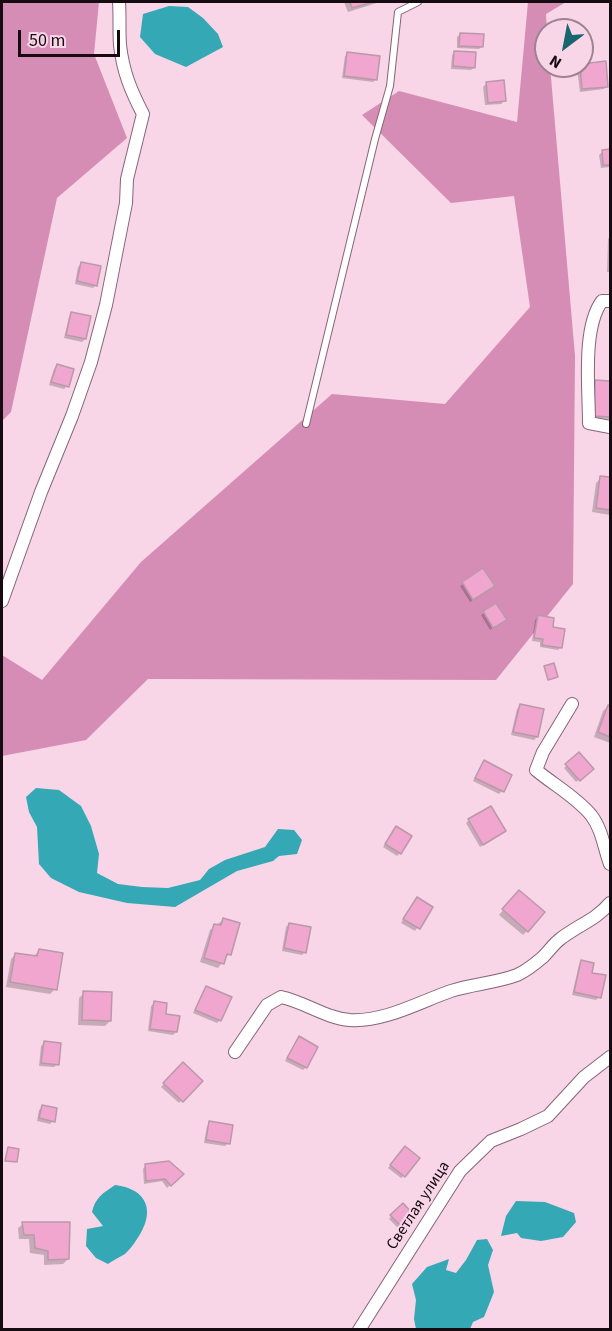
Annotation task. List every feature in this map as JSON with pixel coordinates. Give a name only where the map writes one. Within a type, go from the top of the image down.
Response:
[{"type":"street","points":[[2,600],[91,362],[106,305],[126,203],[127,179],[144,114],[130,90],[123,67],[119,2]]},
{"type":"street","points":[[610,301],[602,301],[595,310],[589,343],[589,423],[610,427]]},
{"type":"street","points":[[572,704],[543,752],[536,770],[570,795],[592,816],[600,832],[610,864]]},
{"type":"street","points":[[236,1052],[267,1005],[281,997],[297,1000],[336,1018],[372,1019],[452,991],[518,974],[542,958],[559,940],[604,911],[610,903]]},
{"type":"street","name":"Светлая улица","points":[[359,1329],[460,1171],[491,1141],[548,1116],[584,1077],[610,1057]]},
{"type":"lane","points":[[306,424],[390,86],[398,12],[418,2]]},
{"type":"shaded area","points":[[2,2],[99,2],[94,54],[127,138],[57,198],[11,412],[2,421]]},
{"type":"shaded area","points":[[528,2],[566,2],[546,14],[546,18],[534,18],[534,78],[551,78],[575,356],[573,584],[496,680],[148,679],[86,740],[2,756],[2,655],[42,680],[141,562],[332,394],[445,404],[530,307],[514,196],[451,203],[362,115],[399,91],[517,122]]},
{"type":"water","points":[[169,6],[188,7],[203,18],[218,34],[223,47],[186,67],[155,54],[140,37],[143,14]]},
{"type":"water","points":[[36,788],[59,790],[81,806],[91,826],[99,854],[97,873],[118,884],[168,888],[200,880],[209,869],[225,860],[265,847],[278,829],[294,830],[302,840],[297,854],[279,856],[273,861],[237,871],[175,907],[127,903],[79,892],[51,878],[39,864],[37,827],[29,812],[26,797]]},
{"type":"water","points":[[115,1185],[135,1191],[146,1203],[147,1211],[143,1229],[134,1243],[125,1254],[108,1264],[96,1258],[86,1246],[87,1229],[103,1226],[92,1212],[93,1207],[100,1196]]},
{"type":"water","points":[[516,1201],[545,1202],[574,1213],[576,1222],[563,1237],[541,1241],[521,1238],[517,1233],[501,1236],[506,1216]]},
{"type":"water","points":[[487,1239],[493,1250],[488,1265],[494,1292],[484,1317],[473,1322],[470,1329],[416,1329],[414,1319],[416,1300],[412,1284],[427,1267],[449,1259],[446,1270],[456,1273],[477,1240]]},
{"type":"building","points":[[350,2],[373,2],[352,8]]},
{"type":"building","points":[[460,33],[484,34],[483,47],[459,46]]},
{"type":"building","points":[[454,51],[476,52],[475,68],[453,66]]},
{"type":"building","points":[[347,52],[380,56],[377,80],[344,76]]},
{"type":"building","points":[[606,61],[608,87],[582,89],[581,78],[594,78],[594,62]]},
{"type":"building","points":[[504,80],[506,101],[488,103],[486,82]]},
{"type":"building","points":[[610,149],[610,165],[603,165],[602,150]]},
{"type":"building","points":[[81,262],[101,266],[97,286],[77,281]]},
{"type":"building","points":[[71,312],[91,316],[86,339],[66,335]]},
{"type":"building","points":[[57,364],[74,369],[69,387],[51,382]]},
{"type":"building","points":[[595,380],[610,381],[610,417],[594,416]]},
{"type":"building","points":[[600,476],[610,477],[610,510],[596,508]]},
{"type":"building","points":[[483,568],[495,586],[473,600],[462,582]]},
{"type":"building","points":[[496,603],[507,620],[493,628],[483,611]]},
{"type":"building","points":[[538,615],[554,618],[553,627],[565,629],[562,648],[542,645],[543,639],[534,638]]},
{"type":"building","points":[[554,663],[558,677],[548,680],[544,666]]},
{"type":"building","points":[[520,704],[544,709],[538,737],[513,732]]},
{"type":"building","points":[[608,705],[610,706],[610,737],[598,732]]},
{"type":"building","points":[[579,752],[594,769],[580,781],[565,764]]},
{"type":"building","points":[[484,760],[512,775],[504,792],[475,778]]},
{"type":"building","points":[[491,806],[506,831],[483,845],[468,819]]},
{"type":"building","points":[[396,826],[412,836],[401,854],[385,844]]},
{"type":"building","points":[[519,890],[545,912],[528,932],[502,909]]},
{"type":"building","points":[[417,897],[433,907],[420,929],[403,919]]},
{"type":"building","points":[[223,918],[240,923],[231,955],[227,954],[224,964],[204,958],[214,924],[221,925]]},
{"type":"building","points":[[289,923],[311,927],[306,953],[284,948]]},
{"type":"building","points":[[39,949],[63,953],[57,990],[10,982],[15,953],[37,956]]},
{"type":"building","points":[[581,960],[594,963],[592,973],[606,975],[601,998],[574,992]]},
{"type":"building","points":[[206,986],[232,997],[221,1021],[195,1010]]},
{"type":"building","points":[[83,991],[112,992],[111,1021],[82,1020]]},
{"type":"building","points":[[154,1001],[167,1003],[166,1014],[180,1016],[177,1032],[150,1029]]},
{"type":"building","points":[[299,1036],[318,1047],[307,1068],[287,1058]]},
{"type":"building","points":[[44,1041],[61,1043],[59,1065],[41,1063]]},
{"type":"building","points":[[183,1062],[203,1081],[183,1102],[163,1083]]},
{"type":"building","points":[[42,1105],[57,1108],[55,1122],[39,1118]]},
{"type":"building","points":[[209,1121],[233,1125],[230,1144],[206,1140]]},
{"type":"building","points":[[405,1146],[420,1158],[405,1177],[390,1165]]},
{"type":"building","points":[[8,1147],[19,1149],[17,1162],[5,1161]]},
{"type":"building","points":[[169,1161],[184,1174],[171,1186],[165,1179],[146,1181],[145,1164]]},
{"type":"building","points":[[403,1203],[414,1215],[402,1227],[390,1215]]},
{"type":"building","points":[[22,1222],[70,1222],[69,1259],[48,1260],[48,1251],[35,1248],[34,1235],[24,1235]]}]
